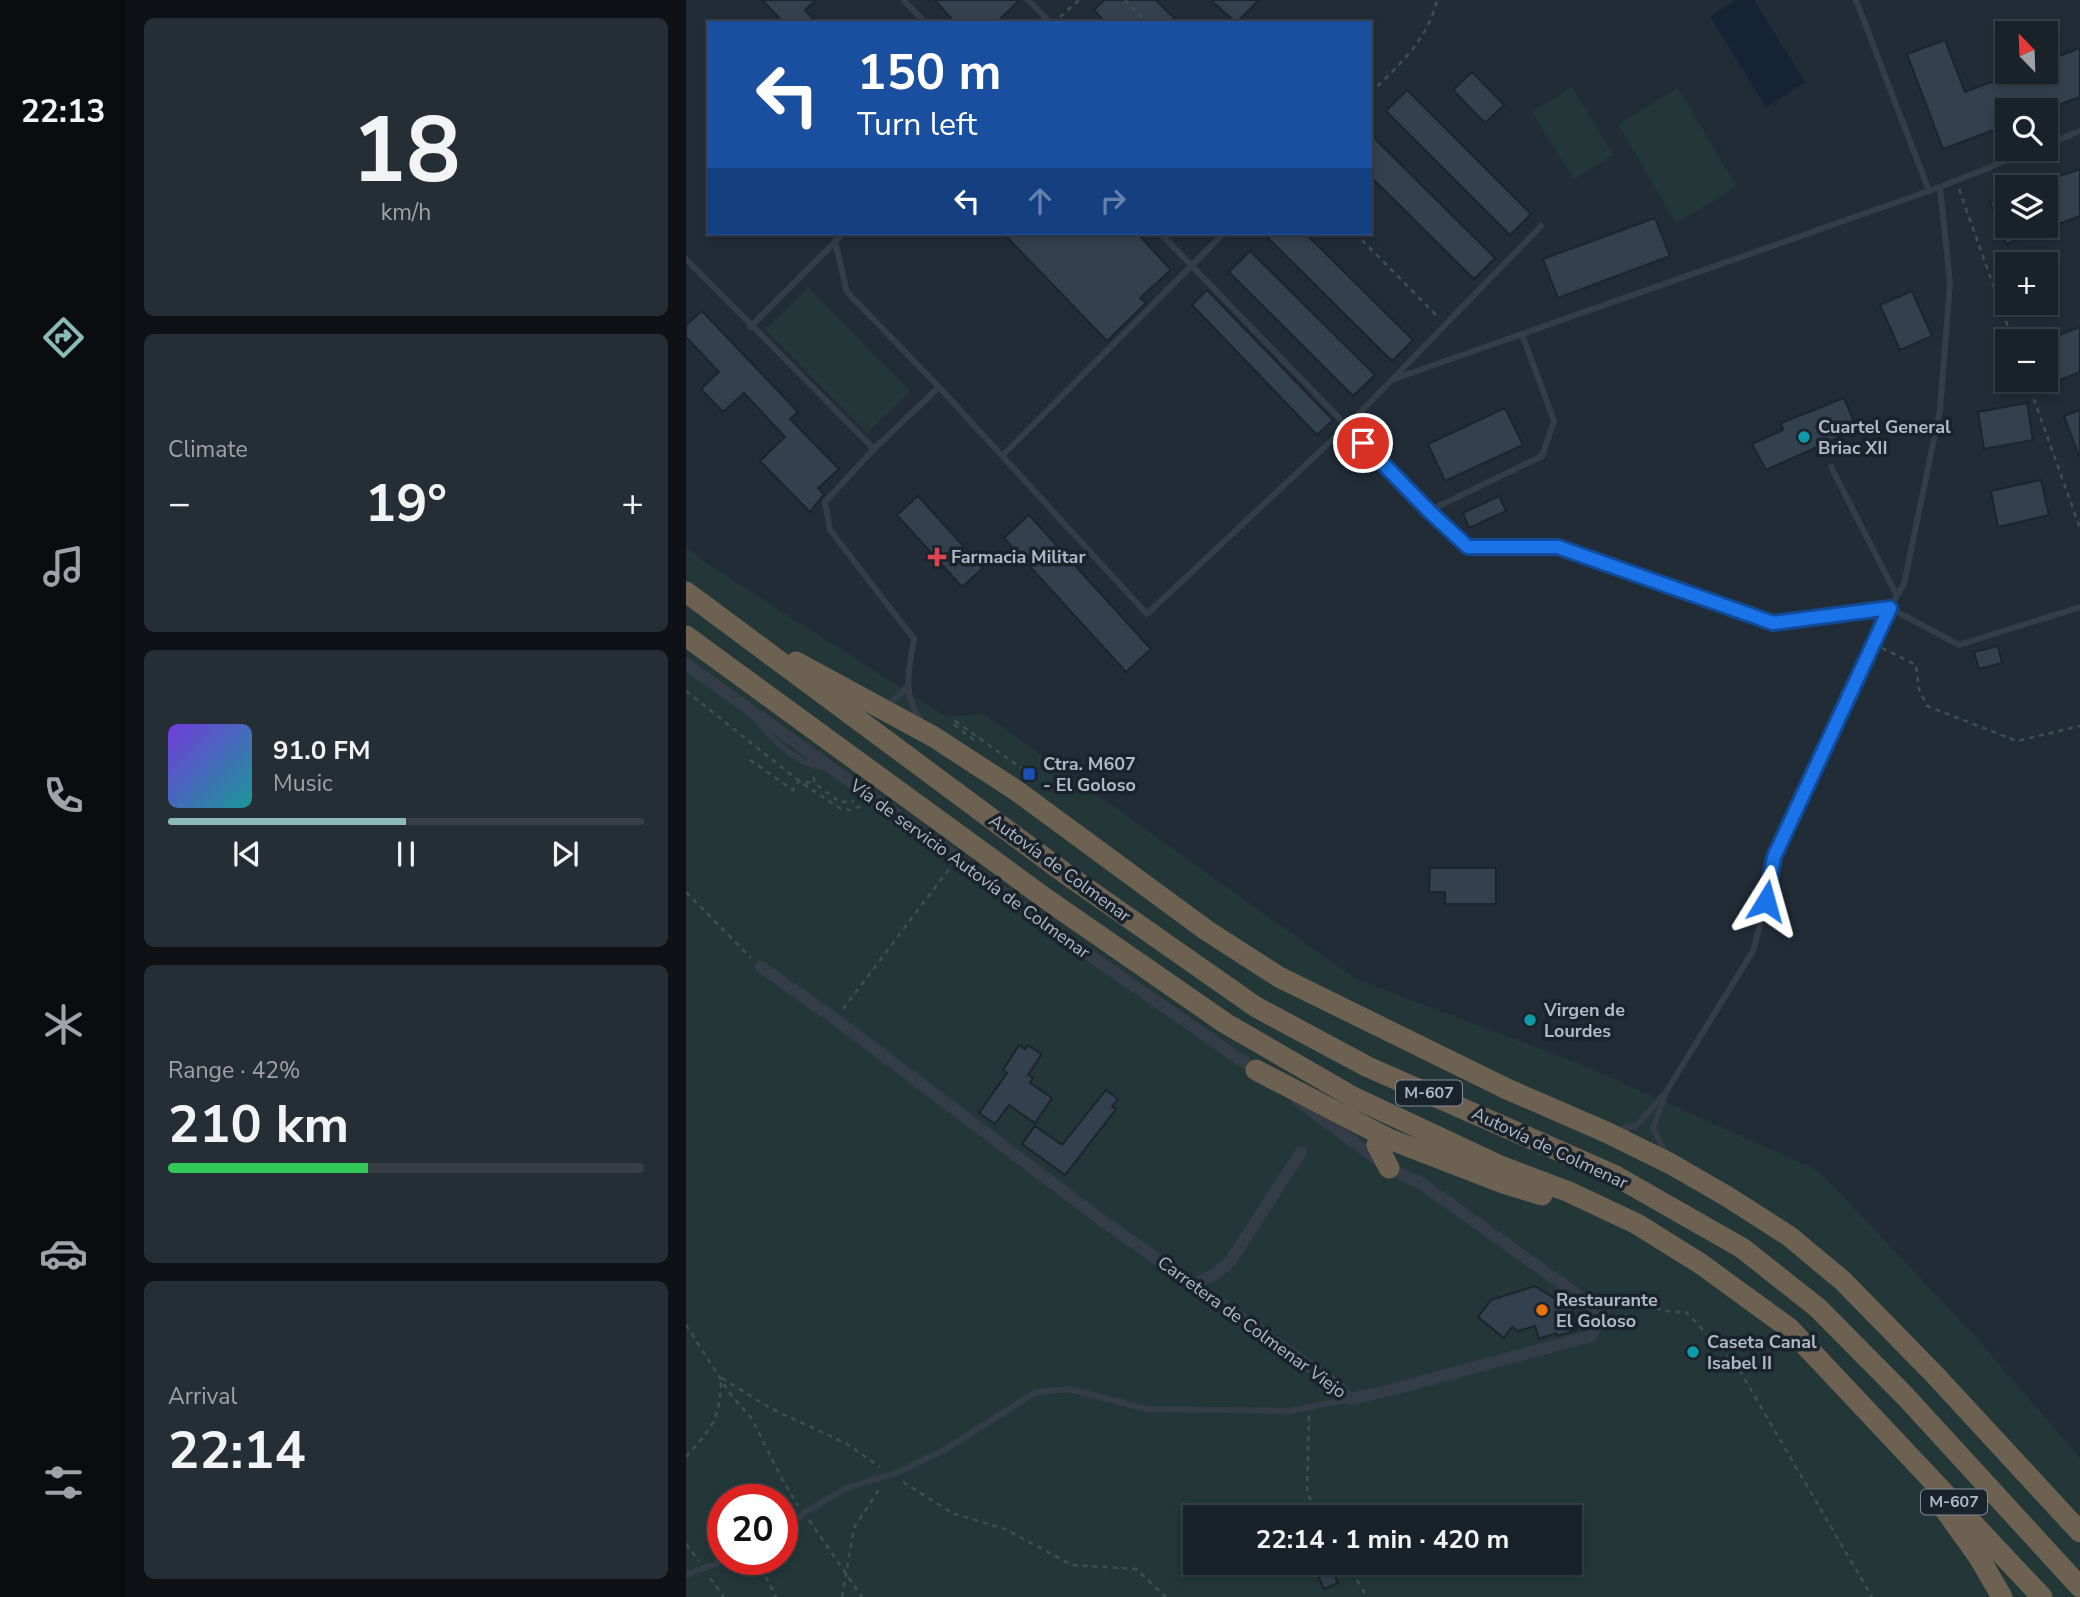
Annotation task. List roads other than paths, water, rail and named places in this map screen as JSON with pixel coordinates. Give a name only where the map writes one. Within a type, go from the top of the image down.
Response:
[{"type":"highway","name":"Autovía de Colmenar","points":[[686,592],[1066,874],[1256,1007],[1368,1066],[1614,1175],[1742,1248],[1818,1308],[1838,1328],[1906,1397],[2080,1587]]},
{"type":"highway","points":[[742,635],[934,737],[1017,791],[1206,930],[1279,977],[1507,1089],[1671,1164],[1789,1236],[1843,1281],[1935,1375],[2080,1532]]},
{"type":"highway","name":"Autovía de Colmenar","points":[[686,636],[1049,901],[1225,1023],[1353,1097],[1498,1165],[1569,1192],[1637,1224],[1701,1264],[1789,1328],[2042,1597]]},
{"type":"highway","points":[[1256,1070],[1389,1139],[1503,1183],[1637,1224]]},
{"type":"highway","points":[[1389,1139],[1377,1145],[1389,1168]]},
{"type":"highway","points":[[1865,1406],[1899,1460],[1948,1513],[2002,1597]]},
{"type":"street","name":"Vía de servicio Autovía de Colmenar","points":[[686,664],[1040,920],[1256,1070],[1389,1168]]},
{"type":"street","name":"Carretera de Colmenar Viejo","points":[[761,967],[835,1019],[1102,1221],[1339,1387],[1350,1399],[1591,1336],[1600,1319],[1593,1306],[1422,1184],[1389,1168]]},
{"type":"street","points":[[1194,1285],[1229,1263],[1301,1152]]},
{"type":"lane","points":[[903,0],[924,21]]},
{"type":"lane","points":[[1028,0],[1050,21]]},
{"type":"lane","points":[[1856,0],[1929,191]]},
{"type":"lane","points":[[2058,140],[2080,131]]},
{"type":"lane","points":[[1392,380],[1929,191],[2006,161]]},
{"type":"lane","points":[[1606,1132],[1636,1126],[1666,1091],[1753,951],[1766,901],[1771,867],[1903,584],[1940,410],[1950,283],[1940,187]]},
{"type":"lane","points":[[835,241],[847,292],[939,387],[1147,614],[1347,426],[1541,226]]},
{"type":"lane","points":[[750,327],[842,235]]},
{"type":"lane","points":[[1162,235],[1429,511],[1468,547],[1558,547],[1773,623],[1890,608],[1959,645],[2080,607]]},
{"type":"lane","points":[[1002,456],[1222,235]]},
{"type":"lane","points":[[686,259],[750,327],[874,449]]},
{"type":"lane","points":[[1429,511],[1542,456],[1554,421],[1522,334]]},
{"type":"lane","points":[[934,737],[915,712],[907,687],[914,639],[830,530],[825,502],[874,449],[939,387]]},
{"type":"lane","points":[[1831,467],[1897,596]]},
{"type":"lane","points":[[870,703],[891,702],[907,687]]},
{"type":"lane","points":[[751,712],[769,737],[814,766],[830,768]]},
{"type":"lane","points":[[1666,1091],[1653,1128],[1671,1164]]},
{"type":"lane","points":[[798,1518],[844,1489],[890,1475],[946,1449],[1036,1392],[1070,1389],[1146,1409],[1289,1411],[1350,1399]]},
{"type":"lane","points":[[686,1575],[707,1567]]},
{"type":"water","points":[[1736,0],[1754,0],[1805,82],[1766,107],[1710,16]]},
{"type":"place","name":"Cuartel General Briac XII","points":[[1804,437]]},
{"type":"place","name":"Farmacia Militar","points":[[937,557]]},
{"type":"place","name":"Ctra. M607 - El Goloso","points":[[1029,774]]},
{"type":"place","name":"Virgen de Lourdes","points":[[1530,1020]]},
{"type":"place","name":"Restaurante El Goloso","points":[[1542,1310]]},
{"type":"place","name":"Caseta Canal Isabel II","points":[[1693,1352]]}]
